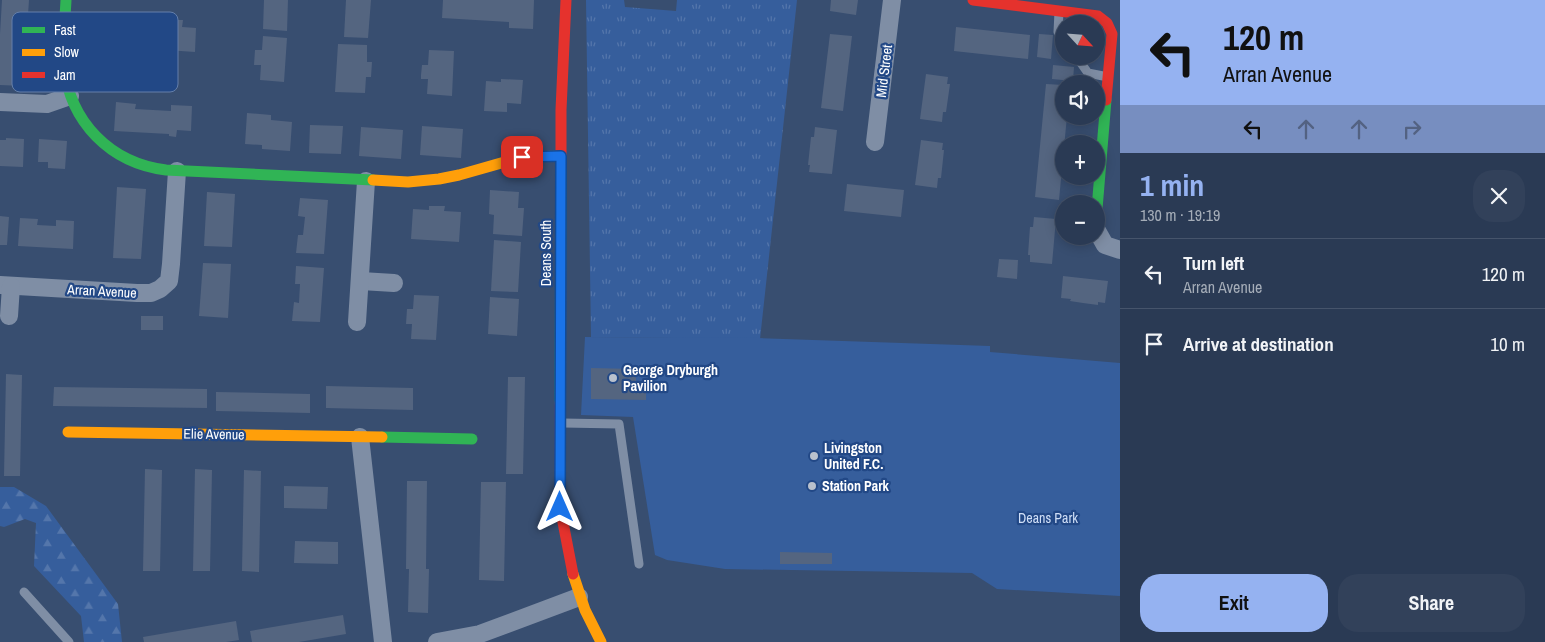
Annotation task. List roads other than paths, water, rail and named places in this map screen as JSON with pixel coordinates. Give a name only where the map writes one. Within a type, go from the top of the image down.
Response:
[{"type":"street","name":"Deans South","points":[[566,0],[561,110],[560,507],[579,598],[601,642]]},
{"type":"street","name":"Mid Street","points":[[875,142],[892,0]]},
{"type":"street","points":[[973,0],[1098,16],[1107,23],[1112,34],[1110,81],[1099,195]]},
{"type":"street","points":[[69,92],[87,126],[97,138],[115,153],[147,167],[177,171],[408,182],[459,175],[522,157],[561,156]]},
{"type":"street","points":[[0,102],[47,104],[70,96]]},
{"type":"street","name":"Arran Avenue","points":[[9,316],[5,286],[137,293],[152,293],[160,289],[169,281],[172,264],[177,171]]},
{"type":"street","points":[[357,322],[366,181]]},
{"type":"street","points":[[1105,245],[1120,250]]},
{"type":"street","points":[[361,282],[394,283]]},
{"type":"street","name":"Elie Avenue","points":[[68,432],[472,439]]},
{"type":"street","points":[[360,437],[383,642]]},
{"type":"street","points":[[437,642],[480,634],[579,598]]},
{"type":"lane","points":[[1082,65],[1088,73],[1110,81]]},
{"type":"lane","points":[[559,423],[619,424],[639,564]]},
{"type":"lane","points":[[24,592],[69,642]]},
{"type":"place","name":"George Dryburgh Pavilion","points":[[613,378]]},
{"type":"place","name":"Livingston United F.C.","points":[[814,456]]},
{"type":"place","name":"Station Park","points":[[812,486]]},
{"type":"park label","name":"Deans Park","points":[[1048,518]]}]
